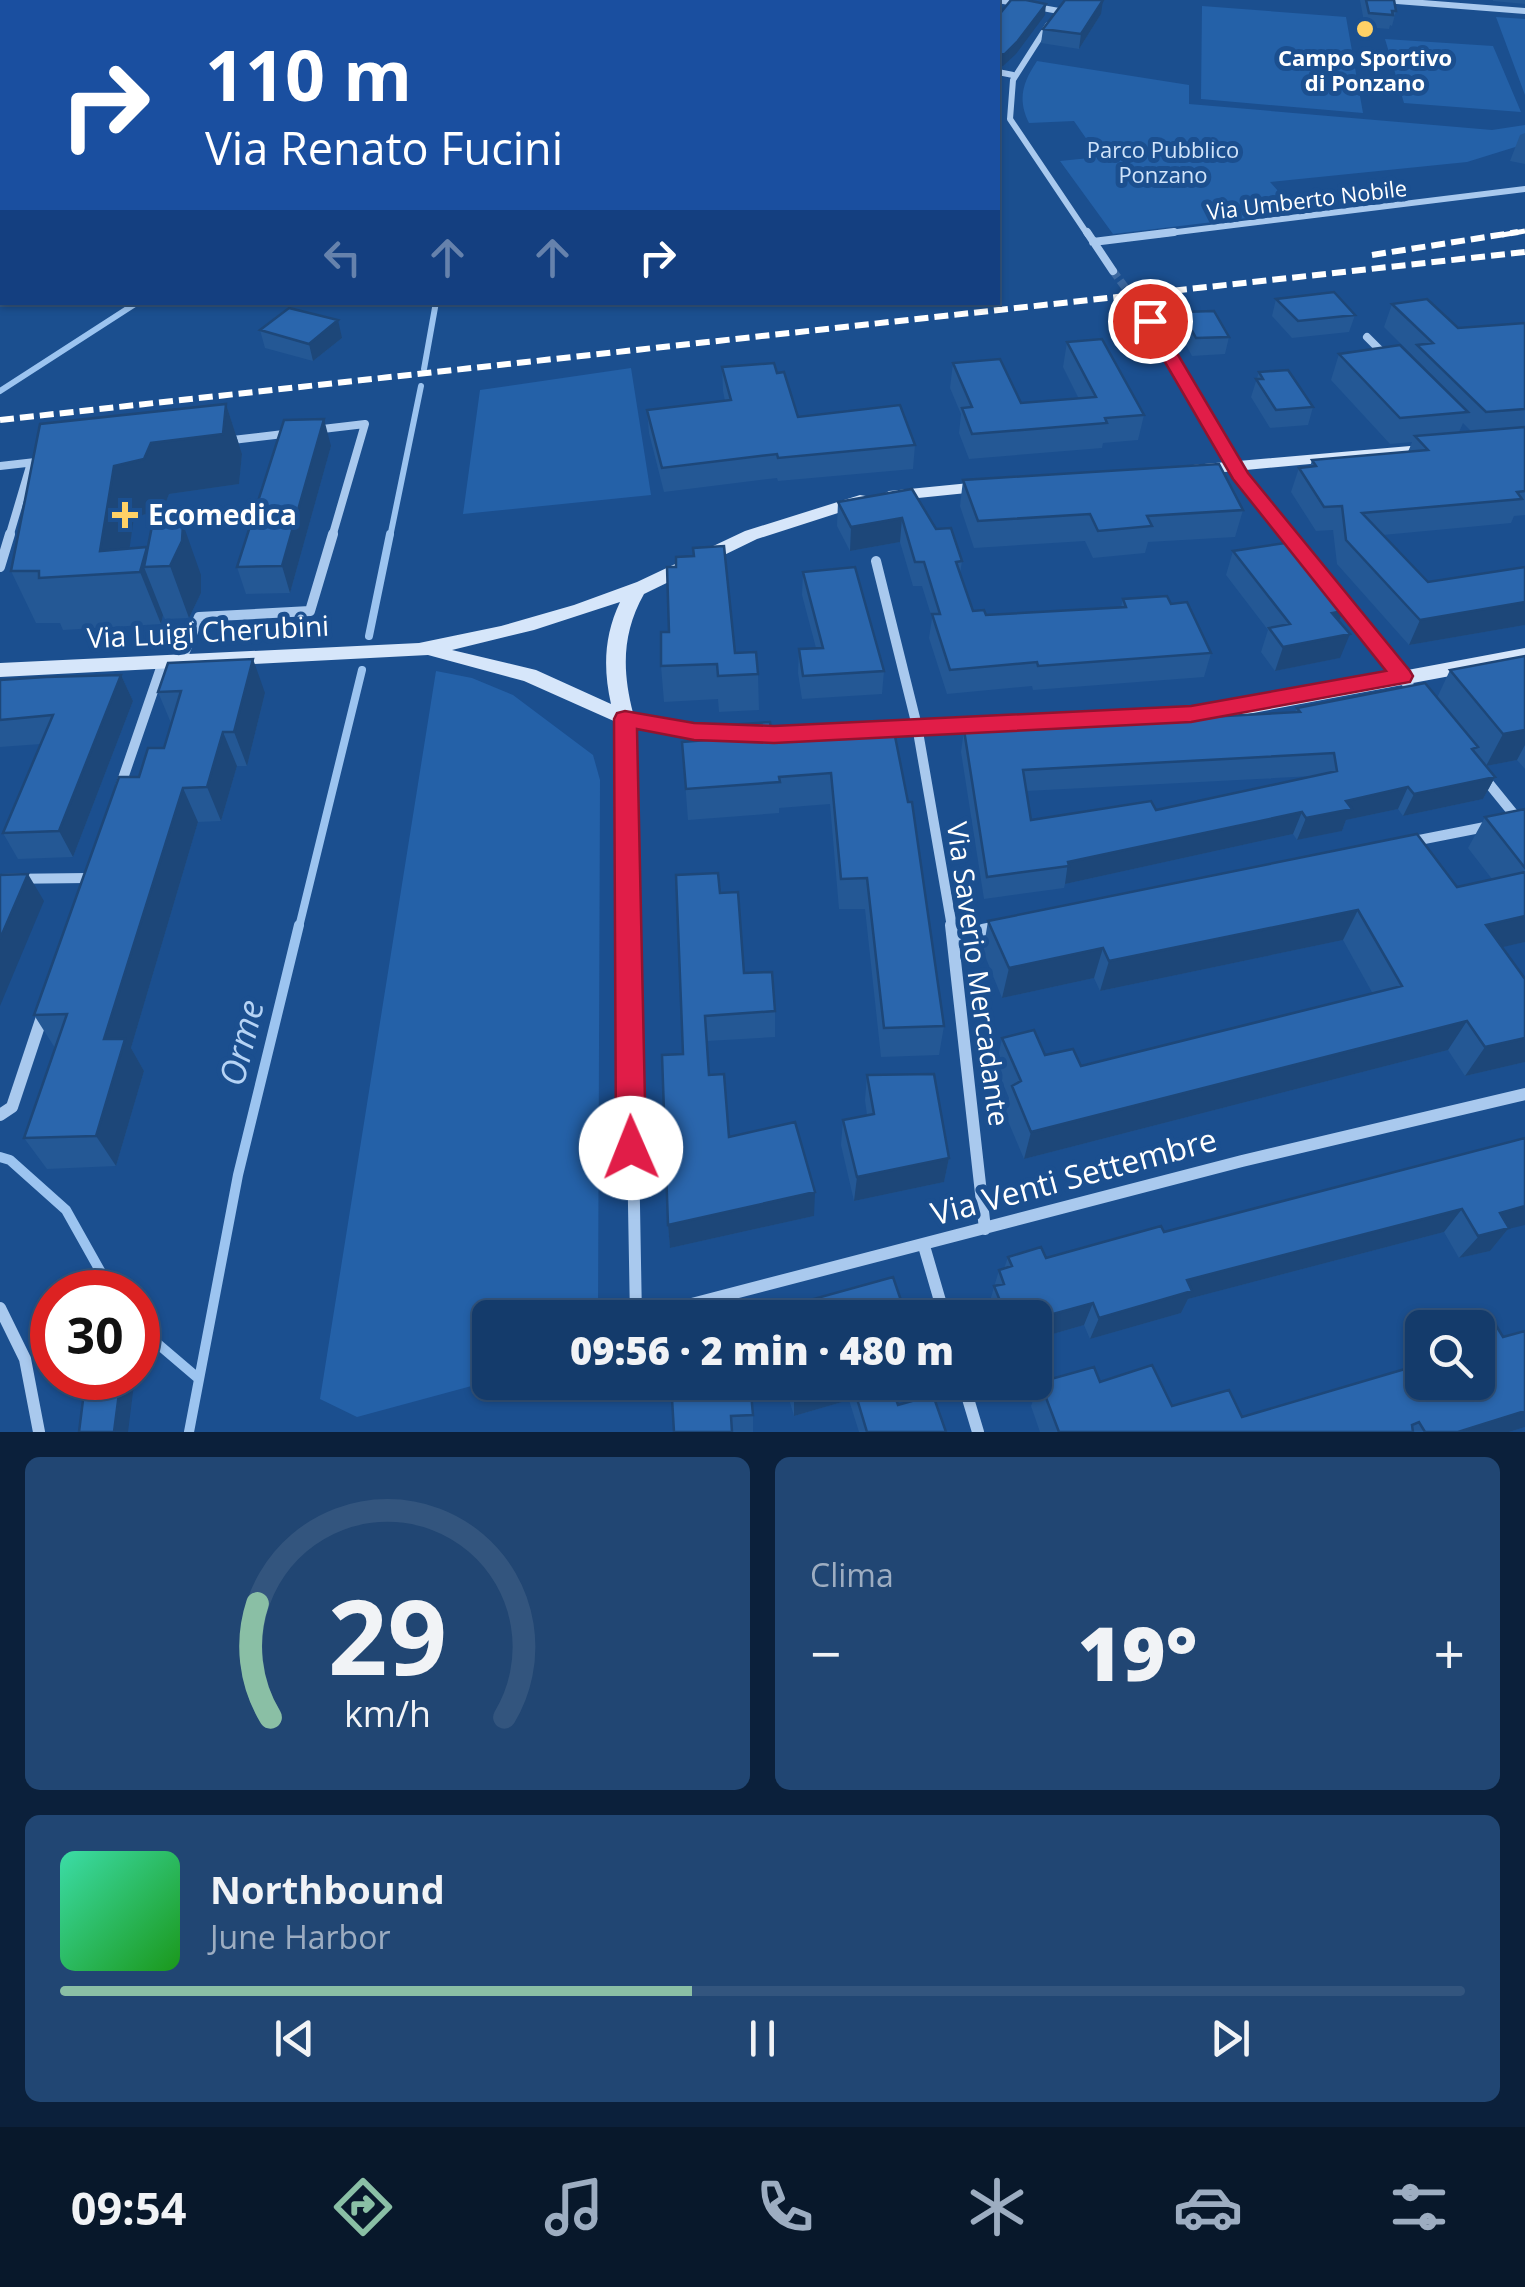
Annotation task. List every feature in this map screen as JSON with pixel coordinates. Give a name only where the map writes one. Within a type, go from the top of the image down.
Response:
[{"type":"main road","points":[[1166,472],[1455,447]]},
{"type":"main road","points":[[419,650],[542,623],[637,589],[716,550],[806,515],[864,499],[1005,485]]},
{"type":"main road","points":[[625,719],[616,681],[616,644],[621,616],[637,589]]},
{"type":"main road","points":[[419,650],[482,661],[529,675],[625,719],[694,732],[774,735]]},
{"type":"main road","name":"Via Luigi Cherubini","points":[[0,670],[172,663],[287,653],[419,650]]},
{"type":"main road","points":[[844,731],[1220,712],[1525,654]]},
{"type":"street","points":[[1000,0],[1059,10]]},
{"type":"street","points":[[1066,0],[1013,74],[1006,97],[1010,118],[1113,270]]},
{"type":"street","points":[[1384,0],[1525,11]]},
{"type":"street","points":[[1000,72],[1013,74]]},
{"type":"street","name":"Via Umberto Nobile","points":[[1093,242],[1525,189]]},
{"type":"street","points":[[1150,321],[1234,466],[1428,708]]},
{"type":"street","points":[[1367,337],[1394,364]]},
{"type":"street","points":[[113,807],[172,663],[199,617],[310,611],[365,424],[204,443]]},
{"type":"street","points":[[0,466],[50,460]]},
{"type":"street","points":[[0,567],[31,462]]},
{"type":"street","name":"Via Saverio Mercadante","points":[[876,562],[917,726],[952,936],[985,1229]]},
{"type":"street","points":[[625,719],[637,1300]]},
{"type":"street","points":[[1402,844],[1522,824],[1473,764]]},
{"type":"street","points":[[82,896],[94,860]]},
{"type":"street","points":[[0,879],[88,878]]},
{"type":"street","points":[[952,936],[1011,924]]},
{"type":"street","points":[[0,1114],[12,1107],[47,1001]]},
{"type":"street","name":"Via Venti Settembre","points":[[709,1300],[1242,1161],[1525,1094]]},
{"type":"street","points":[[924,1246],[939,1300]]},
{"type":"street","points":[[0,1308],[25,1360],[39,1432]]},
{"type":"street","points":[[968,1400],[978,1432]]},
{"type":"green space","points":[[1202,6],[1346,17],[1363,113],[1201,99]]},
{"type":"green space","points":[[1496,17],[1525,19],[1525,95]]},
{"type":"green space","points":[[1385,39],[1493,46],[1521,112],[1404,103]]},
{"type":"green space","name":"Parco Pubblico Ponzano","points":[[1037,61],[1189,85],[1189,104],[1492,130],[1525,125],[1525,144],[1467,162],[1270,182],[1297,212],[1113,234],[1060,161],[1099,157],[1074,121],[1029,123],[1023,91]]},
{"type":"green space","points":[[631,368],[651,495],[463,514],[480,390]]},
{"type":"green space","points":[[436,671],[472,678],[513,695],[593,755],[600,780],[598,1300],[472,1300],[472,1386],[357,1417],[320,1399]]},
{"type":"building","points":[[1011,0],[1046,4],[1017,42],[1000,55],[1000,14]]},
{"type":"building","points":[[1065,0],[1103,0],[1081,34],[1043,29]]},
{"type":"building","points":[[1366,0],[1394,0],[1396,11],[1392,11],[1393,15],[1369,13]]},
{"type":"building","points":[[1334,292],[1355,315],[1298,321],[1276,299]]},
{"type":"building","points":[[1427,299],[1458,328],[1525,323],[1525,409],[1486,412],[1417,345],[1433,343],[1392,304]]},
{"type":"building","points":[[289,308],[338,320],[309,344],[260,330]]},
{"type":"building","points":[[1214,311],[1229,337],[1196,338],[1182,312]]},
{"type":"building","points":[[1102,339],[1144,415],[1105,418],[1107,423],[972,434],[962,408],[972,407],[953,363],[1000,359],[1021,403],[1096,397],[1067,342]]},
{"type":"building","points":[[1400,345],[1468,412],[1400,418],[1339,354]]},
{"type":"building","points":[[774,363],[777,373],[784,372],[798,417],[900,405],[915,445],[778,458],[777,454],[662,468],[647,410],[731,400],[722,367]]},
{"type":"building","points":[[1288,370],[1313,407],[1276,410],[1256,379],[1263,379],[1259,372]]},
{"type":"building","points":[[226,404],[223,434],[151,443],[144,459],[114,466],[100,551],[147,547],[140,572],[39,578],[39,571],[11,571],[40,424]]},
{"type":"building","points":[[324,419],[282,566],[237,567],[284,420]]},
{"type":"building","points":[[1525,427],[1525,491],[1517,492],[1522,499],[1362,513],[1428,582],[1525,567],[1525,602],[1420,620],[1346,540],[1342,506],[1324,507],[1299,468],[1316,466],[1312,460],[1428,450],[1415,436]]},
{"type":"building","points":[[1219,464],[1243,510],[1147,516],[1152,526],[1098,531],[1090,514],[978,521],[963,480]]},
{"type":"building","points":[[912,489],[936,529],[951,528],[962,561],[956,562],[973,611],[984,610],[986,615],[1126,607],[1123,599],[1167,596],[1171,604],[1187,602],[1211,653],[950,670],[932,614],[940,614],[924,562],[915,562],[902,518],[851,527],[838,502]]},
{"type":"building","points":[[183,524],[182,541],[170,566],[144,567],[152,526]]},
{"type":"building","points":[[1285,543],[1343,611],[1332,613],[1350,634],[1283,647],[1269,628],[1290,624],[1233,551]]},
{"type":"building","points":[[724,546],[735,653],[756,652],[758,674],[718,676],[717,664],[661,666],[661,632],[669,632],[667,567],[676,567],[676,557],[694,556],[693,548]]},
{"type":"building","points":[[855,567],[884,671],[803,676],[799,649],[823,648],[803,572]]},
{"type":"building","points":[[1525,656],[1525,730],[1503,734],[1450,670]]},
{"type":"building","points":[[253,659],[234,732],[223,732],[207,787],[183,788],[104,1039],[125,1039],[96,1136],[24,1138],[67,1014],[34,1015],[119,777],[139,777],[148,748],[164,748],[181,691],[158,692],[168,663]]},
{"type":"building","points":[[121,675],[59,831],[3,833],[53,715],[0,720],[0,680]]},
{"type":"building","points":[[1425,683],[1478,747],[1472,749],[1495,777],[1414,794],[1408,787],[1346,801],[1352,809],[1306,818],[1302,812],[1068,862],[1069,866],[987,877],[964,730],[1300,712],[1297,708]],"holes":[[[1334,753],[1337,771],[1156,810],[1151,801],[1031,820],[1023,770]]]},
{"type":"building","points":[[770,722],[772,735],[893,726],[908,802],[912,802],[944,1026],[884,1028],[867,878],[841,879],[831,773],[779,777],[780,782],[686,789],[682,742],[731,738],[730,725]]},
{"type":"building","points":[[1525,809],[1525,868],[1485,817]]},
{"type":"building","points":[[1417,834],[1457,887],[1525,872],[1525,916],[1486,925],[1525,979],[1525,1038],[1485,1047],[1467,1021],[1031,1132],[1012,1086],[1021,1081],[1002,1038],[1034,1030],[1045,1055],[1073,1049],[1081,1066],[1402,986],[1358,910],[1109,961],[1103,948],[1009,968],[988,921]]},
{"type":"building","points":[[718,873],[720,893],[738,892],[744,973],[772,972],[775,1011],[705,1016],[709,1075],[724,1074],[729,1137],[795,1122],[815,1192],[668,1225],[662,1055],[683,1054],[676,875]]},
{"type":"building","points":[[28,874],[0,939],[0,875]]},
{"type":"building","points":[[934,1074],[949,1158],[857,1177],[843,1120],[874,1114],[867,1075]]},
{"type":"building","points":[[1525,1138],[1525,1206],[1500,1213],[1509,1228],[1478,1236],[1462,1209],[1187,1280],[1192,1291],[1099,1318],[1093,1303],[1052,1314],[1052,1300],[1000,1300],[994,1286],[1004,1284],[999,1270],[1012,1266],[1008,1257],[1041,1247],[1046,1258],[1161,1226],[1164,1232]]},
{"type":"building","points":[[893,1277],[901,1300],[810,1300]]},
{"type":"building","points":[[1495,1324],[1503,1337],[1525,1331],[1525,1411],[1458,1432],[1425,1432],[1419,1422],[1412,1425],[1413,1432],[1059,1432],[1047,1400],[1052,1400],[1052,1379],[1094,1367],[1100,1382],[1152,1365],[1172,1406],[1229,1390],[1242,1417],[1405,1369],[1405,1400],[1495,1400]]},
{"type":"building","points":[[83,1400],[118,1400],[114,1432],[79,1432]]},
{"type":"building","points":[[672,1400],[752,1400],[753,1415],[731,1416],[732,1432],[674,1432]]},
{"type":"building","points":[[857,1400],[896,1400],[898,1405],[935,1400],[946,1432],[867,1432]]},
{"type":"waterway","points":[[0,391],[133,305]]},
{"type":"waterway","name":"Orme","points":[[424,369],[435,305]]},
{"type":"waterway","name":"Orme","points":[[390,537],[421,386]]},
{"type":"waterway","name":"Orme","points":[[369,636],[390,534]]},
{"type":"waterway","name":"Orme","points":[[299,927],[362,670]]},
{"type":"waterway","name":"Orme","points":[[189,1432],[238,1175],[299,925]]},
{"type":"waterway","points":[[0,1157],[10,1160],[66,1210],[100,1270]]},
{"type":"waterway","points":[[160,1346],[199,1379]]},
{"type":"tunnel","points":[[1113,271],[1150,321]]},
{"type":"railway","points":[[1502,235],[1525,231]]},
{"type":"railway","points":[[1372,255],[1518,232]]},
{"type":"railway","points":[[0,420],[1525,252]]},
{"type":"place","name":"Campo Sportivo di Ponzano","points":[[1365,29]]},
{"type":"place","name":"Ecomedica","points":[[125,515]]},
{"type":"route","points":[[631,1148],[625,719],[694,732],[774,735],[1191,714],[1243,708],[1402,676],[1240,475],[1150,321]]}]
